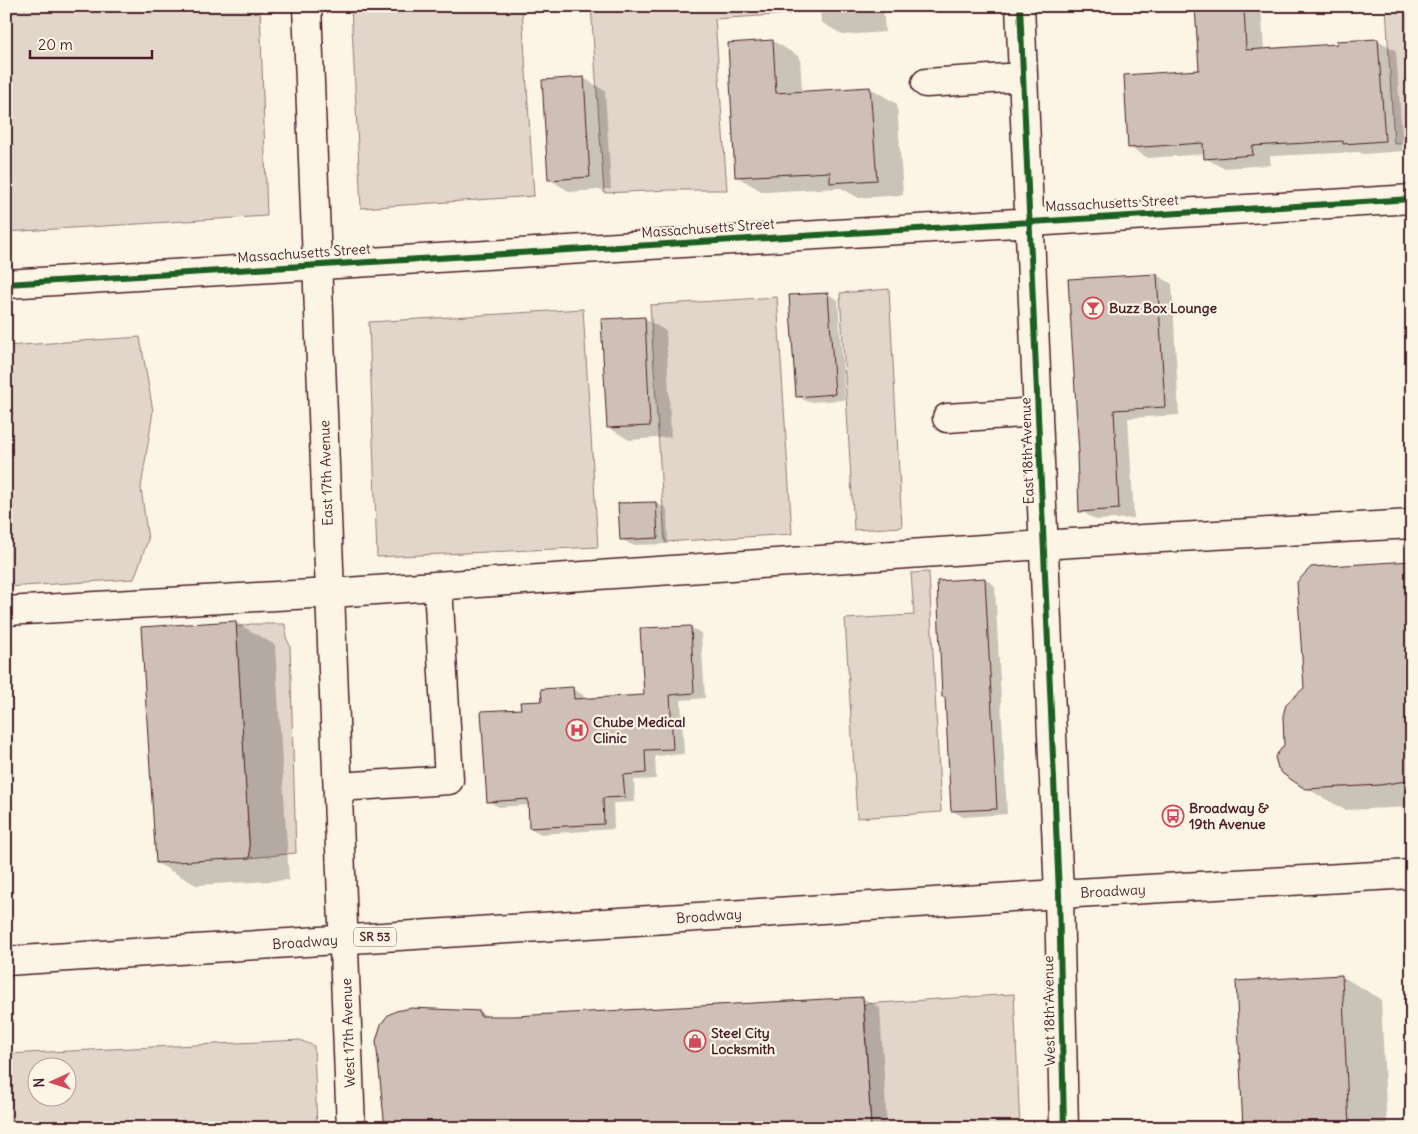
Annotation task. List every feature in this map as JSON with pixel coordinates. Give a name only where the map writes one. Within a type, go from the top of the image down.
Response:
[{"type":"street","name":"East 17th Avenue","points":[[307,6],[345,939]]},
{"type":"street","name":"East 18th Avenue","points":[[1020,6],[1059,894]]},
{"type":"street","points":[[926,83],[1023,77]]},
{"type":"street","name":"Massachusetts Street","points":[[6,284],[1029,220],[1412,199]]},
{"type":"street","points":[[947,418],[1038,412]]},
{"type":"street","points":[[6,611],[331,593],[1044,545],[1412,524]]},
{"type":"street","points":[[338,786],[449,780],[438,586]]},
{"type":"street","name":"Broadway","points":[[6,961],[1059,894],[1412,874]]},
{"type":"street","name":"West 18th Avenue","points":[[1059,894],[1064,1128]]},
{"type":"street","name":"West 17th Avenue","points":[[345,939],[351,1128]]},
{"type":"shaded area","points":[[6,6],[260,6],[267,216],[6,232]]},
{"type":"shaded area","points":[[351,6],[584,6],[522,10],[534,196],[361,208]]},
{"type":"shaded area","points":[[591,6],[790,6],[790,14],[715,19],[727,190],[604,193]]},
{"type":"shaded area","points":[[1386,6],[1412,6],[1412,143],[1394,144]]},
{"type":"shaded area","points":[[889,289],[902,527],[854,530],[840,293]]},
{"type":"shaded area","points":[[777,297],[792,534],[665,542],[650,305]]},
{"type":"shaded area","points":[[583,309],[598,547],[377,557],[369,322]]},
{"type":"shaded area","points":[[140,337],[153,411],[141,488],[148,540],[134,579],[6,587],[6,346]]},
{"type":"shaded area","points":[[929,572],[941,812],[857,818],[845,619],[914,615],[911,573]]},
{"type":"shaded area","points":[[251,624],[285,624],[286,637],[290,646],[296,853],[250,858],[236,627]]},
{"type":"shaded area","points":[[1014,994],[1020,1128],[871,1128],[864,1004]]},
{"type":"shaded area","points":[[300,1040],[314,1046],[317,1128],[6,1128],[6,1054]]},
{"type":"building","points":[[1195,6],[1244,6],[1246,50],[1337,44],[1336,41],[1378,39],[1385,141],[1343,144],[1343,141],[1252,146],[1253,155],[1204,159],[1203,143],[1128,148],[1124,75],[1199,70]]},
{"type":"building","points":[[773,40],[776,93],[870,87],[877,180],[830,183],[830,172],[735,177],[728,43]]},
{"type":"building","points":[[584,77],[590,177],[548,180],[542,80]]},
{"type":"building","points":[[1157,274],[1165,407],[1114,410],[1119,509],[1079,512],[1077,453],[1079,453],[1068,279]]},
{"type":"building","points":[[828,293],[835,394],[796,397],[789,295]]},
{"type":"building","points":[[645,317],[650,426],[607,428],[601,319]]},
{"type":"building","points":[[656,502],[658,538],[620,540],[618,503]]},
{"type":"building","points":[[1412,561],[1412,780],[1380,785],[1305,789],[1283,774],[1278,768],[1275,757],[1284,745],[1283,716],[1286,704],[1304,688],[1297,582],[1311,567]]},
{"type":"building","points":[[985,578],[997,809],[951,811],[945,697],[942,697],[937,581]]},
{"type":"building","points":[[236,621],[250,858],[156,863],[141,627]]},
{"type":"building","name":"Chube Medical Clinic","points":[[691,626],[694,693],[670,695],[673,749],[645,750],[646,773],[623,775],[625,797],[603,798],[604,824],[529,828],[528,799],[487,802],[481,711],[521,709],[520,702],[542,701],[541,689],[573,687],[574,699],[644,695],[640,628]]},
{"type":"building","points":[[1342,975],[1349,1128],[1243,1128],[1236,981]]},
{"type":"building","points":[[863,997],[871,1128],[385,1128],[376,1041],[381,1024],[388,1015],[396,1011],[411,1008],[480,1011],[480,1016],[515,1016]]},
{"type":"cycle path","points":[[1020,6],[1059,894],[1064,1128]]},
{"type":"cycle path","points":[[6,284],[1412,199]]},
{"type":"place","name":"Buzz Box Lounge","points":[[1093,308]]},
{"type":"place","name":"Chube Medical Clinic","points":[[577,730]]},
{"type":"place","name":"Broadway & 19th Avenue","points":[[1173,816]]},
{"type":"place","name":"Steel City Locksmith","points":[[695,1041]]}]
